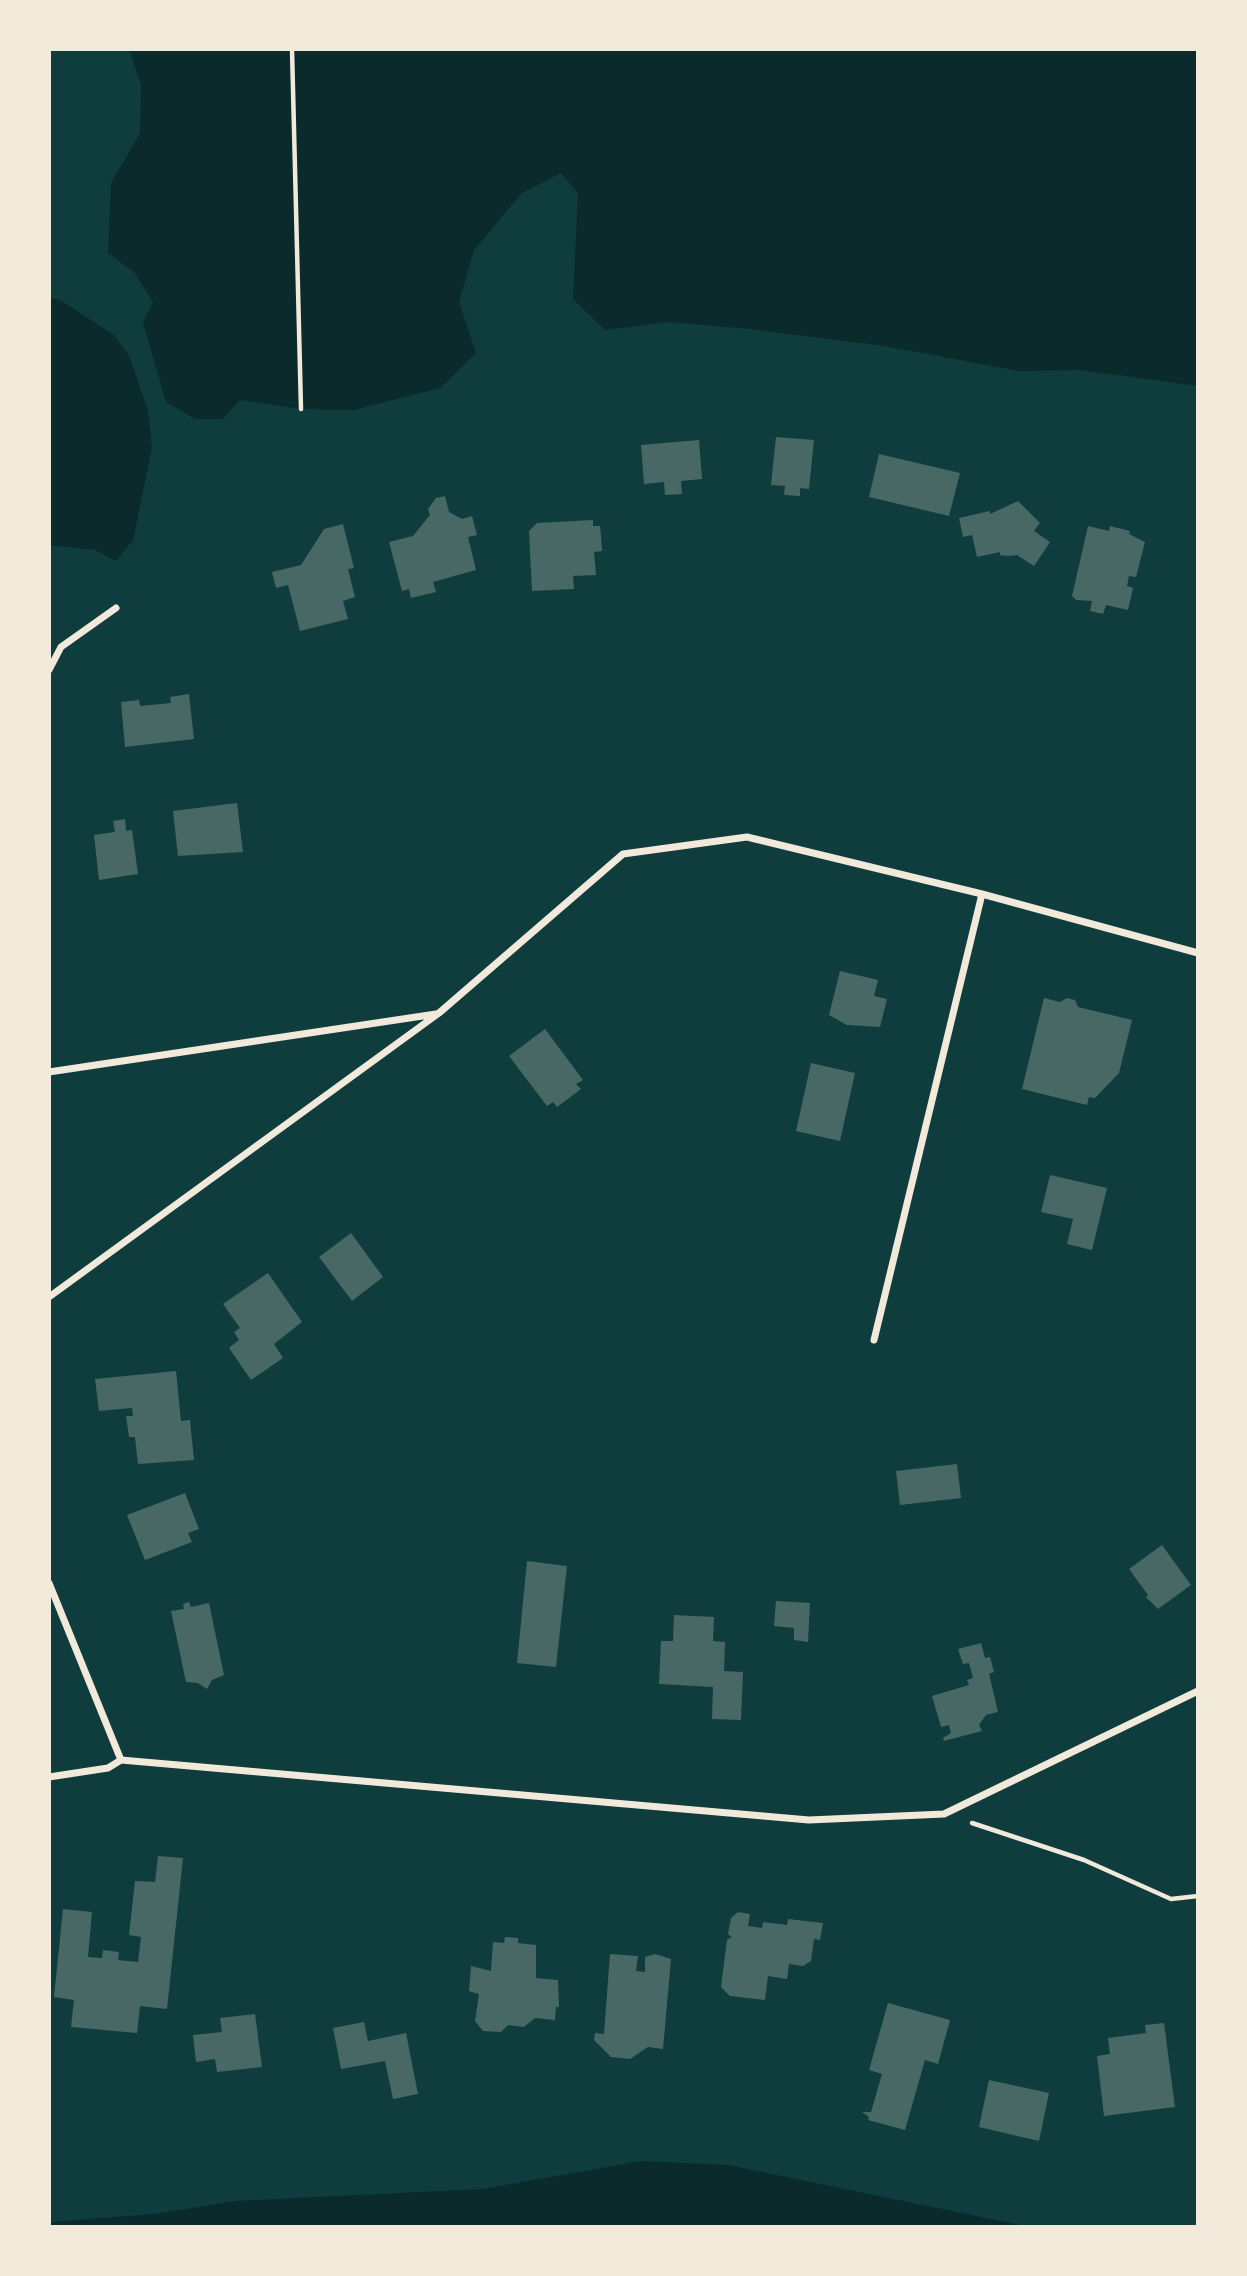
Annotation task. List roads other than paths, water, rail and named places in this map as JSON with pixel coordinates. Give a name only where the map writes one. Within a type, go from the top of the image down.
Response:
[{"type":"street","points":[[49,670],[61,647],[116,608]]},
{"type":"street","points":[[49,1297],[439,1013],[623,854],[747,837],[982,894],[1198,953]]},
{"type":"street","points":[[874,1340],[982,894]]},
{"type":"street","points":[[49,1062],[50,1072],[439,1013]]},
{"type":"street","points":[[49,1583],[121,1760]]},
{"type":"street","points":[[49,1777],[108,1768],[121,1760],[809,1820],[944,1814],[1198,1691]]},
{"type":"water","points":[[129,49],[1198,49],[1198,386],[1080,370],[1019,371],[884,346],[750,329],[669,322],[605,330],[573,299],[578,193],[561,173],[522,193],[474,250],[459,302],[476,353],[440,388],[354,410],[301,409],[240,400],[223,419],[195,419],[166,402],[143,322],[153,303],[135,273],[108,253],[111,183],[140,133],[141,85]]},
{"type":"water","points":[[49,298],[60,300],[114,335],[129,356],[148,410],[152,448],[133,540],[116,561],[95,550],[49,545]]},
{"type":"water","points":[[641,2161],[728,2165],[1030,2227],[49,2227],[49,2222],[155,2214],[235,2201],[483,2189]]}]
